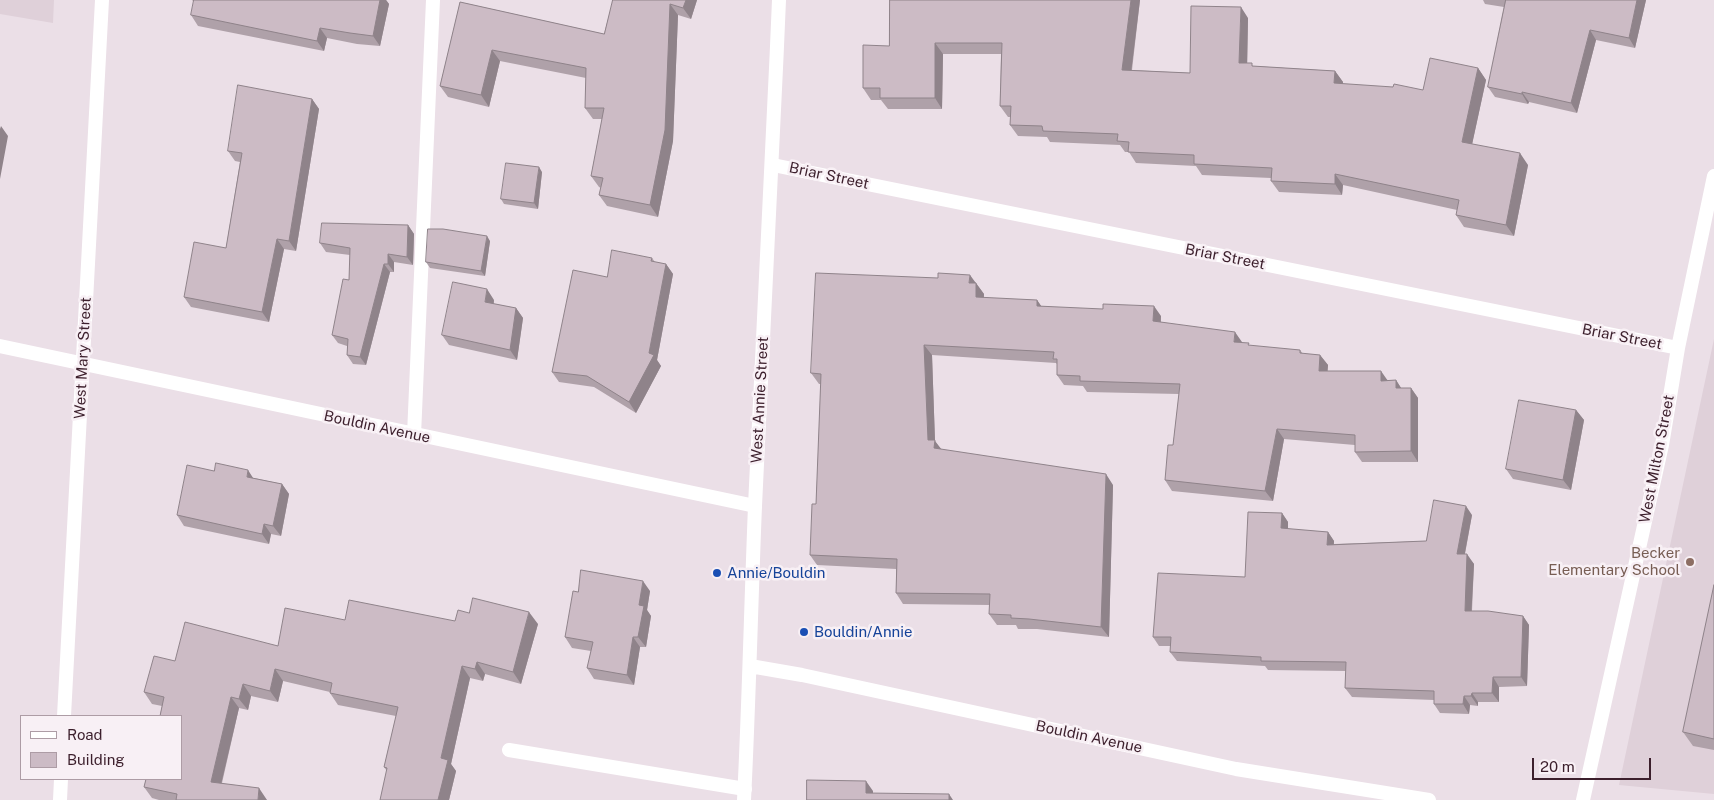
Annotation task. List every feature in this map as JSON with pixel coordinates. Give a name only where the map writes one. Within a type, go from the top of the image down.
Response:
[{"type":"street","name":"West Mary Street","points":[[64,715],[102,0]]},
{"type":"street","points":[[414,434],[433,0]]},
{"type":"street","name":"West Annie Street","points":[[744,794],[755,506],[779,0]]},
{"type":"street","name":"Briar Street","points":[[772,165],[1678,348]]},
{"type":"street","name":"West Milton Street","points":[[1583,800],[1662,445],[1678,348],[1714,176]]},
{"type":"street","name":"Bouldin Avenue","points":[[0,346],[755,506]]},
{"type":"street","name":"Bouldin Avenue","points":[[750,666],[802,675],[1236,769],[1429,800]]},
{"type":"street","points":[[509,750],[744,794]]},
{"type":"street","points":[[60,800],[61,780]]},
{"type":"shaded area","points":[[0,0],[54,0],[53,23],[0,14]]},
{"type":"shaded area","name":"Becker Elementary School","points":[[1714,339],[1714,794],[1619,785]]},
{"type":"building","points":[[194,0],[380,0],[373,36],[320,28],[317,41],[191,15]]},
{"type":"building","points":[[613,0],[686,0],[683,8],[670,4],[665,130],[650,205],[599,195],[603,178],[591,176],[604,108],[585,108],[586,68],[492,50],[481,95],[440,86],[460,2],[604,34]]},
{"type":"building","points":[[890,0],[1131,0],[1122,70],[1190,73],[1191,6],[1241,7],[1239,63],[1252,63],[1252,66],[1335,71],[1334,83],[1393,87],[1394,84],[1423,90],[1430,58],[1478,68],[1462,142],[1520,153],[1506,225],[1456,215],[1459,200],[1335,174],[1335,184],[1271,181],[1272,168],[1194,164],[1194,155],[1128,152],[1129,142],[1117,141],[1118,134],[1043,131],[1042,126],[1010,125],[1011,106],[1000,106],[1002,43],[935,43],[935,98],[880,98],[880,88],[863,88],[863,45],[889,46]]},
{"type":"building","points":[[1506,0],[1637,0],[1629,38],[1590,30],[1571,103],[1522,92],[1522,94],[1488,87]]},
{"type":"building","points":[[238,85],[312,99],[289,241],[277,239],[262,312],[184,297],[194,242],[226,248],[242,153],[228,151]]},
{"type":"building","points":[[506,163],[539,167],[534,203],[501,199]]},
{"type":"building","points":[[322,223],[408,225],[407,257],[388,254],[388,264],[384,264],[360,357],[347,355],[348,339],[332,335],[343,279],[349,280],[350,248],[320,243]]},
{"type":"building","points":[[428,229],[443,229],[487,236],[481,271],[426,262]]},
{"type":"building","points":[[612,250],[652,258],[651,261],[666,264],[649,353],[654,355],[629,402],[587,376],[552,372],[573,270],[607,277]]},
{"type":"building","points":[[816,273],[938,278],[938,273],[970,275],[969,283],[976,283],[976,297],[1037,300],[1037,306],[1103,309],[1103,304],[1154,306],[1153,321],[1235,332],[1234,342],[1300,350],[1300,353],[1320,355],[1319,371],[1381,371],[1381,381],[1396,380],[1396,388],[1411,388],[1411,451],[1355,452],[1355,435],[1277,429],[1265,491],[1165,480],[1168,445],[1173,445],[1180,384],[1080,381],[1080,376],[1057,375],[1057,359],[1053,359],[1054,352],[924,345],[928,440],[935,440],[934,448],[1106,474],[1101,627],[1011,618],[1011,615],[989,614],[990,594],[896,593],[897,559],[810,555],[812,504],[816,504],[821,374],[811,373]]},
{"type":"building","points":[[453,282],[487,289],[485,302],[516,308],[510,350],[442,335]]},
{"type":"building","points":[[1519,400],[1576,410],[1563,480],[1506,469]]},
{"type":"building","points":[[216,463],[248,470],[247,477],[282,484],[273,526],[264,524],[262,534],[177,515],[187,465],[214,471]]},
{"type":"building","points":[[1434,500],[1466,506],[1457,554],[1467,554],[1465,611],[1488,611],[1523,616],[1521,677],[1493,677],[1492,693],[1472,693],[1471,696],[1464,696],[1463,704],[1434,704],[1434,691],[1345,688],[1346,662],[1261,661],[1261,657],[1170,652],[1171,637],[1153,637],[1158,573],[1245,577],[1248,512],[1282,513],[1281,528],[1328,532],[1327,545],[1426,541]]},
{"type":"building","points":[[581,570],[643,581],[639,605],[644,606],[638,637],[633,637],[627,675],[587,668],[593,642],[565,637],[573,591],[578,592]]},
{"type":"building","points":[[1714,585],[1714,739],[1683,732]]},
{"type":"building","points":[[473,598],[529,612],[513,672],[477,662],[475,669],[462,666],[441,758],[448,760],[438,800],[380,800],[387,768],[384,767],[398,707],[330,693],[332,683],[275,669],[270,691],[243,684],[239,699],[231,697],[211,782],[259,788],[258,800],[176,800],[177,794],[144,787],[146,780],[182,780],[182,715],[160,715],[164,697],[144,692],[154,656],[175,661],[185,622],[278,646],[285,608],[345,620],[349,600],[455,621],[458,610],[469,613]]},
{"type":"building","points":[[807,780],[866,781],[866,793],[949,794],[949,800],[807,800]]},
{"type":"place","name":"Becker Elementary School","points":[[1690,562]]},
{"type":"place","name":"Annie/Bouldin","points":[[717,573]]},
{"type":"place","name":"Bouldin/Annie","points":[[804,632]]}]
